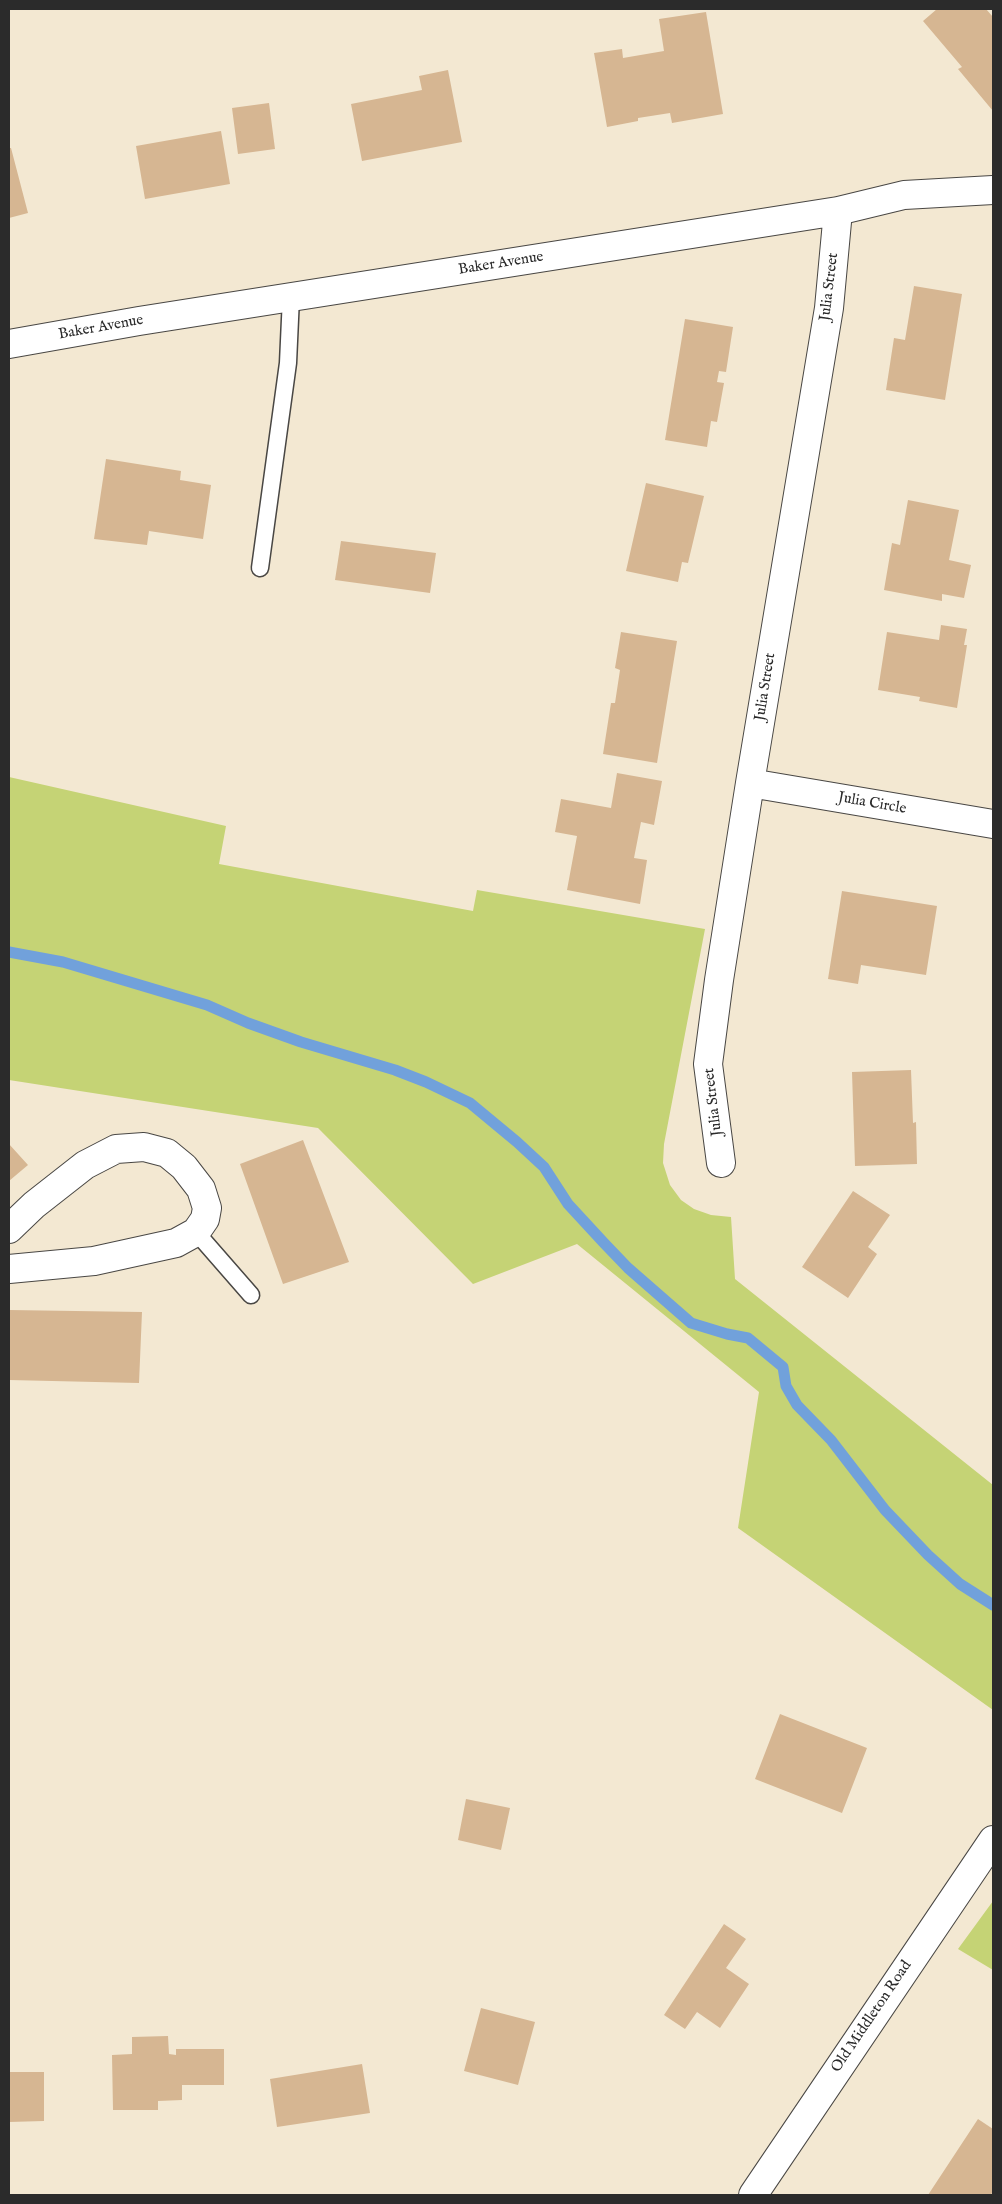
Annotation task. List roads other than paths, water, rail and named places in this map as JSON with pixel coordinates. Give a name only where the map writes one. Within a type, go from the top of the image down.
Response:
[{"type":"street","name":"Baker Avenue","points":[[9,344],[838,212],[904,195],[993,190]]},
{"type":"street","name":"Julia Street","points":[[721,1163],[708,1064],[719,980],[750,783],[829,308],[838,212]]},
{"type":"street","name":"Julia Circle","points":[[750,783],[993,824]]},
{"type":"street","points":[[9,1229],[34,1205],[85,1165],[116,1149],[144,1147],[167,1154],[184,1167],[201,1189],[207,1208],[205,1219],[196,1232],[176,1243],[94,1261],[9,1269]]},
{"type":"street","name":"Old Middleton Road","points":[[753,2195],[993,1840]]},
{"type":"lane","points":[[260,568],[288,363],[290,298]]},
{"type":"lane","points":[[196,1232],[251,1295]]},
{"type":"waterway","points":[[9,952],[63,962],[207,1005],[248,1023],[301,1042],[395,1070],[426,1082],[470,1103],[544,1167],[568,1204],[604,1243],[628,1268],[691,1323],[748,1338],[783,1367],[786,1386],[797,1405],[831,1440],[885,1510],[928,1555],[960,1584],[993,1605]]}]
